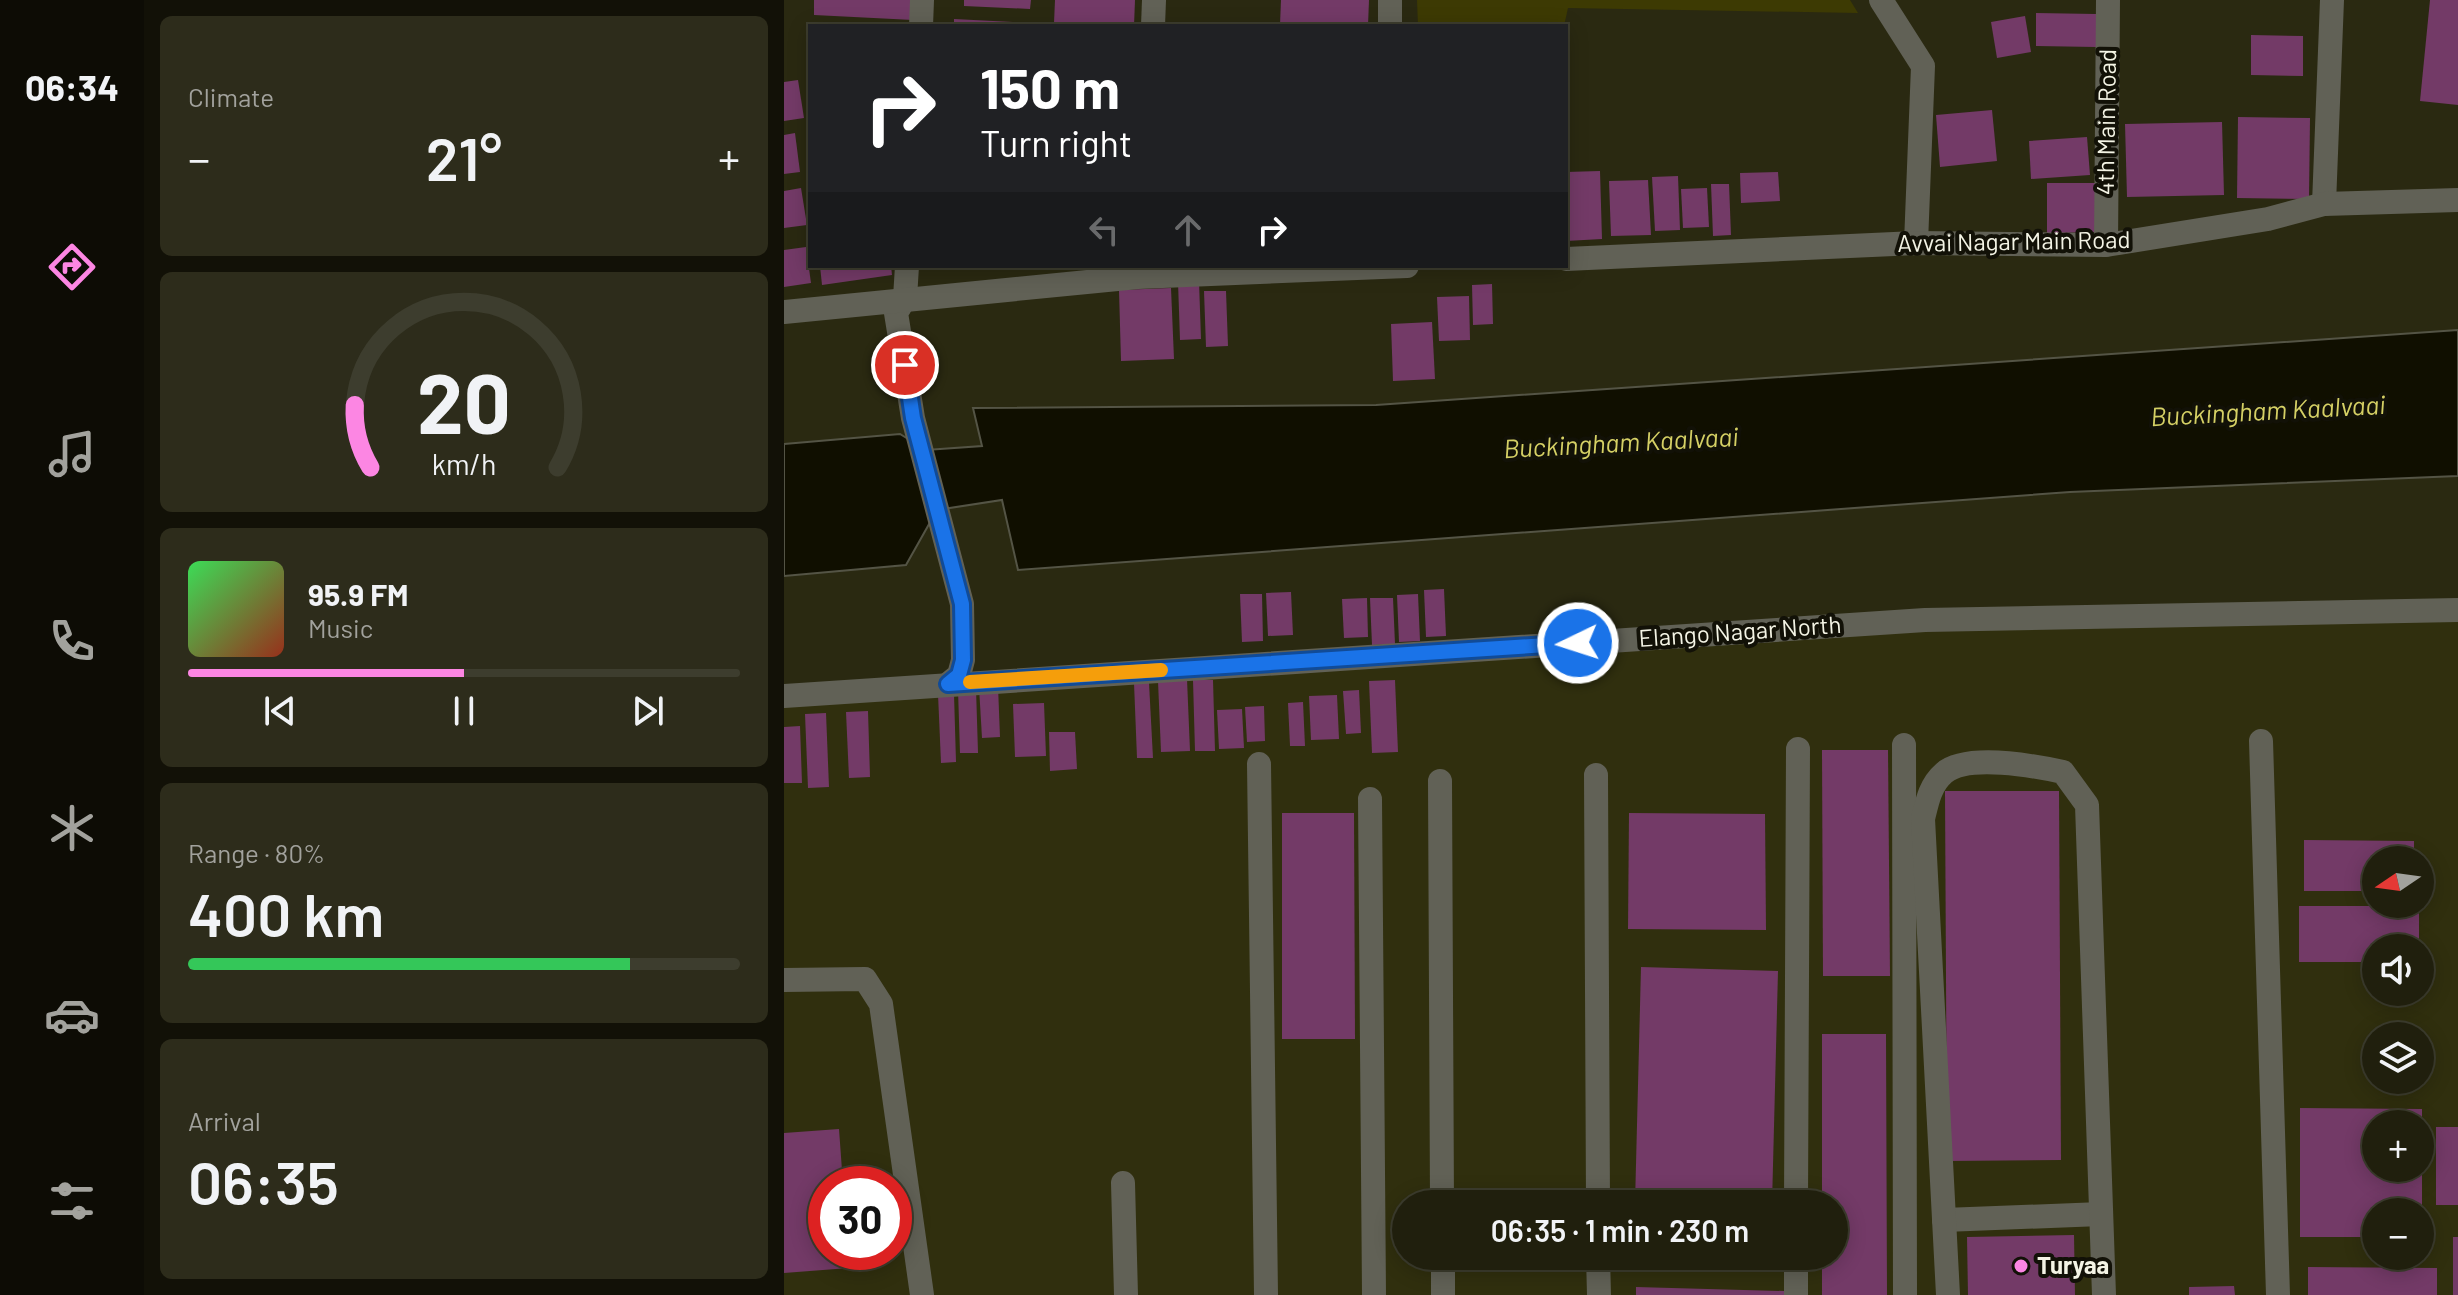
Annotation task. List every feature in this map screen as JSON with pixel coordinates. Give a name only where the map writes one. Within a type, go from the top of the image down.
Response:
[{"type":"street","points":[[921,24],[922,0]]},
{"type":"street","points":[[1153,24],[1154,0]]},
{"type":"street","points":[[1390,0],[1390,24]]},
{"type":"street","points":[[1881,0],[1923,66],[1916,243]]},
{"type":"street","name":"4th Main Road","points":[[2106,245],[2108,0]]},
{"type":"street","points":[[2324,204],[2332,0]]},
{"type":"street","name":"Avvai Nagar Main Road","points":[[1568,259],[1916,243],[2106,245],[2268,219],[2324,204],[2458,200]]},
{"type":"street","points":[[907,268],[905,298],[896,313],[913,418],[962,604],[963,660],[959,675],[948,684]]},
{"type":"street","points":[[784,312],[1139,272],[1308,268]]},
{"type":"street","name":"Elango Nagar North","points":[[784,696],[1925,620],[2458,610]]},
{"type":"street","points":[[2261,741],[2278,1295]]},
{"type":"street","points":[[1904,745],[1905,1295]]},
{"type":"street","points":[[1796,1190],[1798,749]]},
{"type":"street","points":[[1948,1295],[1923,819],[1931,789],[1945,771],[1967,765],[2021,763],[2063,772],[2087,805],[2104,1295]]},
{"type":"street","points":[[1259,764],[1266,1295]]},
{"type":"street","points":[[1596,775],[1598,1190]]},
{"type":"street","points":[[1440,781],[1442,1190]]},
{"type":"street","points":[[1370,799],[1374,1295]]},
{"type":"street","points":[[784,980],[865,979],[881,1004],[922,1295]]},
{"type":"street","points":[[1123,1183],[1126,1295]]},
{"type":"street","points":[[1944,1220],[2101,1214]]},
{"type":"street","points":[[1443,1270],[1443,1295]]},
{"type":"street","points":[[1598,1270],[1599,1295]]},
{"type":"street","points":[[1796,1270],[1796,1295]]},
{"type":"shaded area","points":[[1417,0],[1850,0],[1858,13],[1568,8],[1564,24],[1418,24]]},
{"type":"shaded area","points":[[2458,604],[2458,1295],[784,1295],[784,688]]},
{"type":"water","name":"Buckingham Kaalvaai","points":[[2458,330],[2458,476],[2070,492],[1018,570],[1002,500],[937,510],[906,565],[784,576],[784,444],[900,434],[926,450],[982,446],[973,408],[1376,405]]},
{"type":"building","points":[[814,0],[914,0],[913,20],[814,15]]},
{"type":"building","points":[[964,0],[1031,0],[1030,9],[964,6]]},
{"type":"building","points":[[1055,0],[1135,0],[1134,24],[1054,23]]},
{"type":"building","points":[[1281,0],[1369,0],[1368,24],[1280,24]]},
{"type":"building","points":[[2430,0],[2458,0],[2458,105],[2420,101]]},
{"type":"building","points":[[2036,13],[2096,14],[2096,47],[2036,46]]},
{"type":"building","points":[[2025,16],[2031,52],[1997,58],[1991,22]]},
{"type":"building","points":[[954,19],[1033,23],[1033,24],[954,24]]},
{"type":"building","points":[[2251,35],[2303,36],[2303,76],[2251,75]]},
{"type":"building","points":[[798,80],[804,118],[784,121],[784,82]]},
{"type":"building","points":[[1992,110],[1997,161],[1940,167],[1936,115]]},
{"type":"building","points":[[2238,117],[2310,118],[2309,199],[2237,198]]},
{"type":"building","points":[[2222,122],[2224,195],[2127,197],[2125,124]]},
{"type":"building","points":[[795,133],[800,172],[784,174],[784,135]]},
{"type":"building","points":[[2087,137],[2090,175],[2031,179],[2029,141]]},
{"type":"building","points":[[1600,171],[1602,239],[1568,241],[1568,172]]},
{"type":"building","points":[[1778,172],[1780,201],[1741,203],[1740,173]]},
{"type":"building","points":[[1678,176],[1680,230],[1655,231],[1652,177]]},
{"type":"building","points":[[1648,180],[1651,235],[1611,236],[1609,181]]},
{"type":"building","points":[[2047,183],[2096,183],[2097,232],[2047,233]]},
{"type":"building","points":[[1711,184],[1729,184],[1731,235],[1713,236]]},
{"type":"building","points":[[801,188],[807,225],[784,228],[784,191]]},
{"type":"building","points":[[1707,188],[1709,227],[1683,228],[1681,189]]},
{"type":"building","points":[[806,247],[811,283],[784,287],[784,250]]},
{"type":"building","points":[[820,268],[891,268],[892,275],[822,285]]},
{"type":"building","points":[[1199,281],[1201,339],[1180,340],[1178,282]]},
{"type":"building","points":[[1492,284],[1493,324],[1473,325],[1472,285]]},
{"type":"building","points":[[1171,288],[1174,359],[1121,361],[1119,290]]},
{"type":"building","points":[[1204,291],[1226,291],[1228,346],[1206,347]]},
{"type":"building","points":[[1469,296],[1470,340],[1439,341],[1437,297]]},
{"type":"building","points":[[1432,322],[1435,379],[1393,381],[1391,324]]},
{"type":"building","points":[[1444,589],[1446,636],[1426,637],[1424,590]]},
{"type":"building","points":[[1291,592],[1293,635],[1268,636],[1266,593]]},
{"type":"building","points":[[1240,594],[1262,594],[1263,641],[1242,642]]},
{"type":"building","points":[[1418,594],[1420,641],[1399,642],[1397,595]]},
{"type":"building","points":[[1367,598],[1368,637],[1344,638],[1342,599]]},
{"type":"building","points":[[1370,598],[1393,598],[1395,644],[1372,645]]},
{"type":"building","points":[[1187,679],[1190,751],[1161,752],[1158,681]]},
{"type":"building","points":[[1193,680],[1213,680],[1215,751],[1195,751]]},
{"type":"building","points":[[1395,680],[1398,752],[1372,753],[1369,681]]},
{"type":"building","points":[[1134,683],[1149,683],[1153,758],[1137,758]]},
{"type":"building","points":[[998,686],[1000,737],[982,738],[979,687]]},
{"type":"building","points":[[976,689],[978,753],[960,753],[958,690]]},
{"type":"building","points":[[1359,690],[1361,733],[1346,734],[1343,691]]},
{"type":"building","points":[[938,694],[954,694],[956,762],[941,763]]},
{"type":"building","points":[[1337,695],[1339,739],[1311,740],[1309,696]]},
{"type":"building","points":[[1303,702],[1305,746],[1290,746],[1288,703]]},
{"type":"building","points":[[1044,703],[1046,756],[1015,757],[1013,704]]},
{"type":"building","points":[[1264,706],[1265,741],[1247,742],[1245,707]]},
{"type":"building","points":[[1242,709],[1244,748],[1219,749],[1217,710]]},
{"type":"building","points":[[868,711],[870,777],[849,778],[846,712]]},
{"type":"building","points":[[826,713],[829,787],[808,788],[805,714]]},
{"type":"building","points":[[800,726],[802,783],[784,783],[784,727]]},
{"type":"building","points":[[1049,732],[1075,732],[1077,769],[1050,771]]},
{"type":"building","points":[[1822,750],[1888,750],[1890,976],[1823,976]]},
{"type":"building","points":[[1945,791],[2059,791],[2061,1160],[1947,1161]]},
{"type":"building","points":[[1282,813],[1354,813],[1355,1039],[1282,1039]]},
{"type":"building","points":[[1629,813],[1765,814],[1766,930],[1628,929]]},
{"type":"building","points":[[2304,840],[2414,841],[2414,846],[2362,846],[2362,891],[2304,891]]},
{"type":"building","points":[[2299,906],[2362,906],[2362,918],[2419,918],[2419,934],[2362,934],[2362,962],[2299,962]]},
{"type":"building","points":[[1641,967],[1778,971],[1772,1190],[1635,1190]]},
{"type":"building","points":[[1822,1034],[1886,1034],[1887,1295],[1822,1295],[1822,1270],[1848,1270],[1848,1190],[1822,1190]]},
{"type":"building","points":[[2300,1108],[2422,1109],[2362,1110],[2362,1182],[2422,1182],[2422,1198],[2362,1198],[2362,1237],[2300,1237]]},
{"type":"building","points":[[2436,1127],[2458,1127],[2458,1205],[2436,1205]]},
{"type":"building","points":[[839,1129],[842,1166],[808,1166],[808,1270],[823,1270],[784,1273],[784,1133]]},
{"type":"building","name":"Turyaa","points":[[2074,1235],[2075,1295],[1968,1295],[1967,1237]]},
{"type":"building","points":[[2453,1237],[2458,1237],[2458,1295],[2453,1295]]},
{"type":"building","points":[[2308,1267],[2362,1267],[2362,1270],[2437,1268],[2437,1295],[2308,1295]]},
{"type":"building","points":[[2234,1286],[2235,1295],[2189,1295],[2189,1287]]},
{"type":"building","points":[[1636,1287],[1784,1291],[1784,1295],[1636,1295]]},
{"type":"slow traffic","points":[[970,682],[1161,670]]},
{"type":"place","name":"Turyaa","points":[[2021,1266]]},
{"type":"route","points":[[905,365],[913,418],[962,604],[963,660],[959,675],[948,684],[1578,643]]}]
